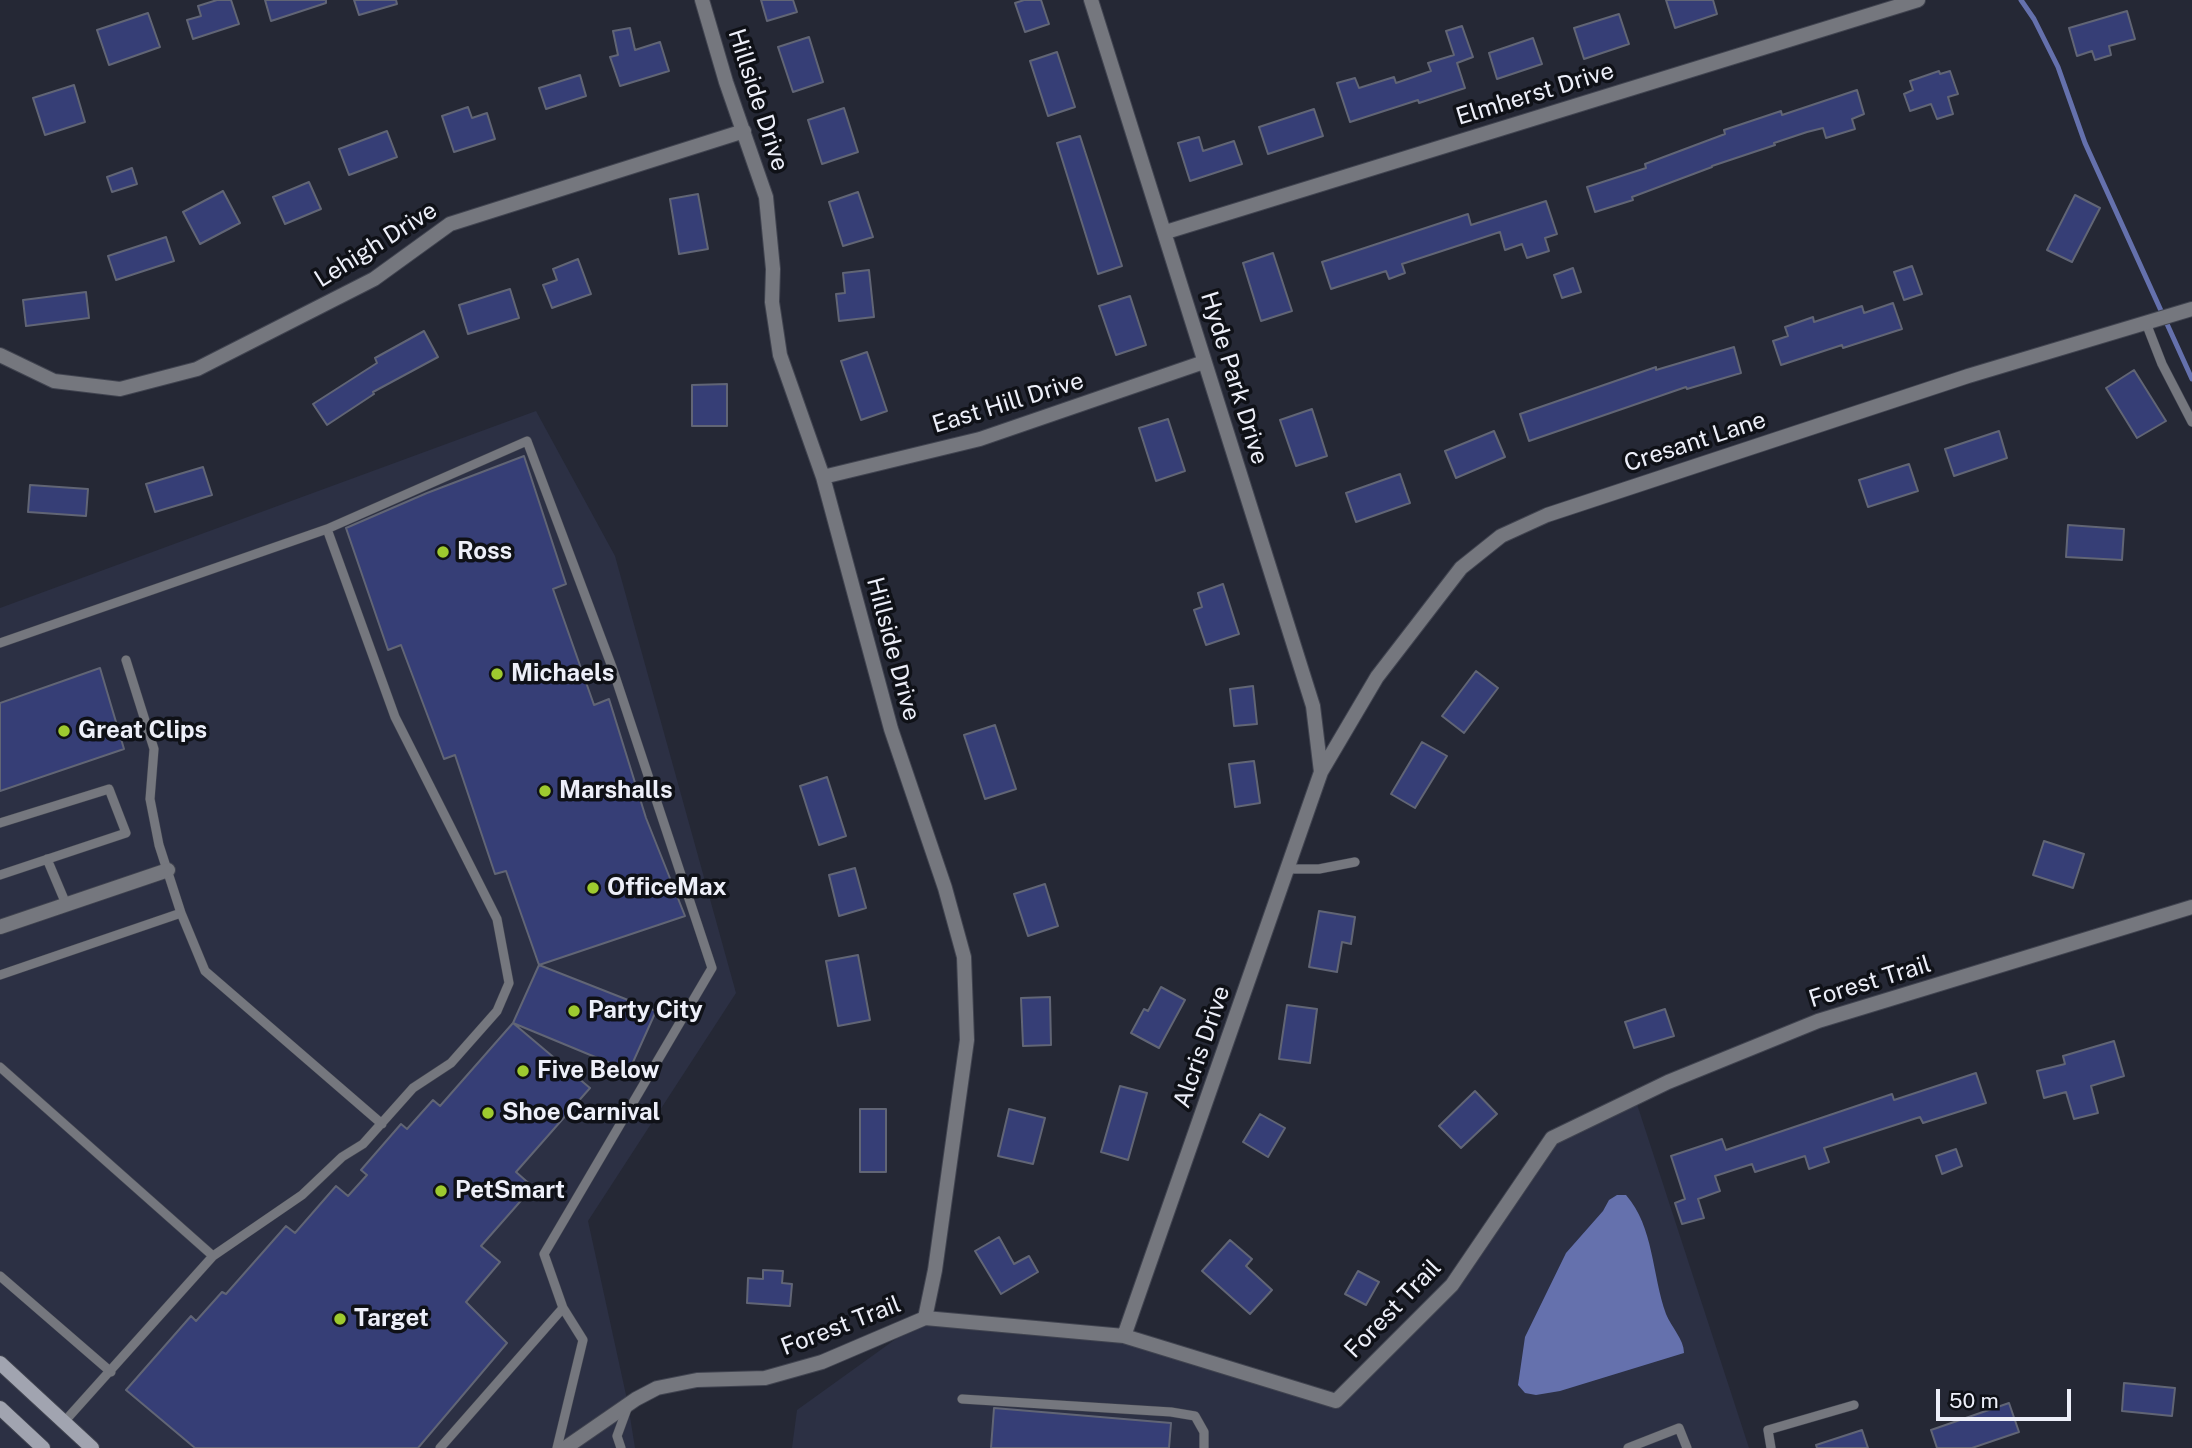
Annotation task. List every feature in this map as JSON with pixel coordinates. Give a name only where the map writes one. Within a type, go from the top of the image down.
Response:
[{"type":"main road","points":[[0,1363],[92,1448]]},
{"type":"main road","points":[[0,1408],[43,1448]]},
{"type":"street","name":"Hillside Drive","points":[[702,0],[766,197],[773,269],[772,302],[780,355],[823,477],[891,729],[945,888],[964,957],[967,1040],[935,1270],[925,1318]]},
{"type":"street","name":"Hyde Park Drive","points":[[1091,0],[1313,706],[1321,772]]},
{"type":"street","name":"Elmherst Drive","points":[[1166,232],[1918,0]]},
{"type":"street","name":"Lehigh Drive","points":[[0,355],[54,381],[120,389],[197,369],[374,279],[450,223],[744,131]]},
{"type":"street","name":"Cresant Lane","points":[[1321,772],[1392,656],[1461,568],[1501,536],[1546,514],[1968,376],[2192,309]]},
{"type":"street","name":"East Hill Drive","points":[[823,477],[980,439],[1204,362]]},
{"type":"street","name":"Alcris Drive","points":[[1124,1336],[1321,772]]},
{"type":"street","points":[[0,928],[168,870]]},
{"type":"street","name":"Forest Trail","points":[[565,1448],[656,1388],[698,1380],[765,1378],[822,1362],[925,1318],[1124,1336],[1336,1401],[1452,1285],[1552,1139],[1668,1082],[1818,1021],[2192,907]]},
{"type":"lane","points":[[2146,323],[2162,364],[2192,422]]},
{"type":"lane","points":[[0,643],[327,529],[527,441],[612,667],[712,968],[544,1254],[563,1308],[583,1340],[557,1448]]},
{"type":"lane","points":[[64,1422],[213,1256],[302,1195],[342,1157],[363,1144],[413,1088],[451,1063],[497,1011],[509,983],[497,919],[395,717],[327,529]]},
{"type":"lane","points":[[126,660],[154,749],[150,799],[159,845],[181,913],[205,971],[382,1124]]},
{"type":"lane","points":[[0,823],[109,789],[126,833],[0,875]]},
{"type":"lane","points":[[47,859],[66,904]]},
{"type":"lane","points":[[1287,869],[1319,869],[1354,862]]},
{"type":"lane","points":[[0,975],[181,913]]},
{"type":"lane","points":[[0,1067],[213,1256]]},
{"type":"lane","points":[[0,1276],[111,1371]]},
{"type":"lane","points":[[440,1448],[563,1308]]},
{"type":"lane","points":[[962,1399],[1195,1416],[1204,1432],[1204,1448]]},
{"type":"lane","points":[[621,1448],[617,1436],[628,1404]]},
{"type":"lane","points":[[1771,1448],[1768,1430],[1854,1405]]},
{"type":"lane","points":[[1628,1448],[1679,1428],[1687,1448]]},
{"type":"shaded area","points":[[536,411],[615,556],[736,993],[588,1221],[635,1448],[0,1448],[0,608]]},
{"type":"shaded area","points":[[1635,1098],[1749,1448],[792,1448],[797,1410],[925,1318],[1124,1336],[1336,1401],[1452,1285],[1552,1138]]},
{"type":"water","points":[[1617,1195],[1626,1195],[1642,1222],[1661,1299],[1684,1353],[1560,1391],[1536,1395],[1525,1393],[1518,1385],[1525,1337],[1566,1253],[1603,1211],[1609,1200]]},
{"type":"building","points":[[217,0],[231,0],[239,24],[193,39],[187,20],[201,16],[198,6]]},
{"type":"building","points":[[265,0],[326,0],[326,3],[271,21]]},
{"type":"building","points":[[354,0],[396,0],[397,4],[359,15]]},
{"type":"building","points":[[761,0],[793,0],[797,12],[767,21]]},
{"type":"building","points":[[1041,0],[1049,24],[1025,32],[1015,3]]},
{"type":"building","points":[[1666,0],[1713,0],[1717,14],[1675,28]]},
{"type":"building","points":[[2127,11],[2135,39],[2109,46],[2111,55],[2095,60],[2092,51],[2077,56],[2069,28]]},
{"type":"building","points":[[148,13],[160,47],[109,65],[97,30]]},
{"type":"building","points":[[1619,14],[1629,44],[1584,59],[1574,28]]},
{"type":"building","points":[[1462,26],[1473,57],[1457,63],[1465,88],[1350,122],[1337,83],[1355,78],[1359,88],[1394,77],[1396,83],[1431,71],[1428,63],[1454,55],[1446,31]]},
{"type":"building","points":[[630,28],[635,50],[660,42],[669,71],[620,86],[610,57],[618,55],[613,31]]},
{"type":"building","points":[[809,37],[823,82],[793,92],[778,47]]},
{"type":"building","points":[[1533,38],[1542,64],[1497,79],[1489,53]]},
{"type":"building","points":[[1057,52],[1075,107],[1048,116],[1030,61]]},
{"type":"building","points":[[1939,71],[1940,74],[1950,71],[1958,94],[1948,97],[1953,114],[1937,119],[1931,104],[1910,111],[1904,94],[1913,90],[1910,81]]},
{"type":"building","points":[[580,75],[586,96],[546,109],[539,88]]},
{"type":"building","points":[[74,85],[85,122],[45,135],[33,98]]},
{"type":"building","points":[[1857,90],[1864,114],[1852,119],[1855,129],[1826,138],[1823,128],[1807,132],[1632,197],[1633,200],[1595,212],[1587,187],[1646,168],[1645,164],[1725,134],[1724,130],[1781,111],[1782,115]]},
{"type":"building","points":[[468,107],[472,118],[487,113],[495,139],[454,152],[442,116]]},
{"type":"building","points":[[844,108],[858,152],[822,164],[808,120]]},
{"type":"building","points":[[1314,109],[1323,136],[1268,154],[1259,127]]},
{"type":"building","points":[[387,131],[397,157],[349,175],[339,149]]},
{"type":"building","points":[[1080,136],[1122,266],[1098,274],[1057,143]]},
{"type":"building","points":[[1199,137],[1203,151],[1234,141],[1242,164],[1190,181],[1178,143]]},
{"type":"building","points":[[132,168],[137,184],[112,192],[107,177]]},
{"type":"building","points":[[309,182],[321,209],[285,224],[273,197]]},
{"type":"building","points":[[223,191],[240,223],[200,244],[183,212]]},
{"type":"building","points":[[858,192],[873,237],[843,246],[829,202]]},
{"type":"building","points":[[698,194],[708,249],[679,254],[670,199]]},
{"type":"building","points":[[2075,195],[2100,208],[2072,262],[2047,250]]},
{"type":"building","points":[[1546,201],[1557,234],[1545,238],[1549,251],[1527,258],[1522,244],[1505,250],[1500,232],[1402,264],[1405,273],[1389,279],[1386,271],[1331,289],[1322,262],[1468,214],[1471,225]]},
{"type":"building","points":[[166,237],[174,261],[116,280],[108,256]]},
{"type":"building","points":[[1273,253],[1292,311],[1261,321],[1243,263]]},
{"type":"building","points":[[578,259],[591,294],[552,308],[543,285],[557,280],[553,269]]},
{"type":"building","points":[[1912,266],[1922,294],[1904,300],[1894,272]]},
{"type":"building","points":[[1573,268],[1581,292],[1562,298],[1554,275]]},
{"type":"building","points":[[869,270],[874,317],[839,321],[836,294],[845,293],[843,273]]},
{"type":"building","points":[[510,289],[519,318],[468,334],[459,305]]},
{"type":"building","points":[[86,292],[89,318],[26,326],[23,300]]},
{"type":"building","points":[[1130,296],[1146,345],[1116,355],[1099,306]]},
{"type":"building","points":[[1893,303],[1902,329],[1781,365],[1773,341],[1788,336],[1785,327],[1813,317],[1814,322],[1862,306],[1864,313]]},
{"type":"building","points":[[424,331],[438,357],[373,392],[374,394],[327,425],[313,404],[377,363],[375,358]]},
{"type":"building","points":[[1734,347],[1741,373],[1687,389],[1686,387],[1529,441],[1520,414],[1656,367],[1656,370]]},
{"type":"building","points":[[867,352],[887,411],[861,420],[841,361]]},
{"type":"building","points":[[2134,370],[2166,421],[2137,438],[2106,388]]},
{"type":"building","points":[[727,384],[727,426],[692,426],[692,385]]},
{"type":"building","points":[[1312,409],[1327,456],[1296,466],[1280,420]]},
{"type":"building","points":[[1168,419],[1185,471],[1156,481],[1139,428]]},
{"type":"building","points":[[1494,431],[1505,457],[1456,478],[1445,451]]},
{"type":"building","points":[[1999,431],[2007,458],[1954,476],[1945,449]]},
{"type":"building","points":[[524,456],[566,584],[553,589],[594,705],[609,699],[646,818],[685,916],[539,965],[506,871],[495,874],[455,755],[444,759],[401,645],[388,650],[346,528]]},
{"type":"building","points":[[1909,464],[1918,491],[1868,507],[1859,480]]},
{"type":"building","points":[[203,467],[212,495],[155,512],[146,484]]},
{"type":"building","points":[[1400,474],[1410,503],[1356,522],[1346,493]]},
{"type":"building","points":[[30,485],[88,489],[86,516],[28,512]]},
{"type":"building","points":[[2068,525],[2124,529],[2122,560],[2066,557]]},
{"type":"building","points":[[1223,584],[1239,634],[1206,645],[1194,610],[1202,607],[1198,593]]},
{"type":"building","points":[[100,668],[124,749],[0,791],[0,703]]},
{"type":"building","points":[[1476,671],[1498,688],[1464,733],[1442,716]]},
{"type":"building","points":[[1253,686],[1257,724],[1234,726],[1230,689]]},
{"type":"building","points":[[995,725],[1016,789],[985,799],[964,735]]},
{"type":"building","points":[[1422,742],[1447,756],[1415,808],[1391,794]]},
{"type":"building","points":[[1254,761],[1260,803],[1235,807],[1229,764]]},
{"type":"building","points":[[827,777],[846,836],[819,845],[800,786]]},
{"type":"building","points":[[2044,841],[2084,854],[2073,888],[2033,875]]},
{"type":"building","points":[[855,868],[866,908],[839,916],[829,875]]},
{"type":"building","points":[[1045,884],[1058,926],[1028,936],[1014,894]]},
{"type":"building","points":[[1319,911],[1355,917],[1351,944],[1342,942],[1337,972],[1309,967]]},
{"type":"building","points":[[858,955],[870,1020],[838,1026],[826,961]]},
{"type":"building","points":[[539,965],[656,1011],[629,1071],[513,1023]]},
{"type":"building","points":[[1161,987],[1185,1000],[1159,1048],[1131,1033],[1144,1009],[1148,1011]]},
{"type":"building","points":[[1050,997],[1051,1045],[1023,1046],[1021,998]]},
{"type":"building","points":[[1287,1005],[1317,1009],[1310,1063],[1279,1059]]},
{"type":"building","points":[[1665,1009],[1674,1036],[1634,1048],[1625,1022]]},
{"type":"building","name":"Target","points":[[513,1023],[590,1088],[516,1172],[533,1187],[481,1246],[500,1262],[466,1302],[507,1343],[418,1448],[195,1448],[126,1390],[191,1316],[196,1321],[222,1292],[226,1294],[286,1226],[295,1233],[336,1186],[348,1196],[367,1175],[361,1170],[401,1124],[407,1129],[433,1100],[440,1106]]},
{"type":"building","points":[[2114,1041],[2124,1076],[2091,1086],[2098,1113],[2074,1119],[2066,1092],[2044,1098],[2037,1071],[2065,1064],[2063,1056]]},
{"type":"building","points":[[1976,1073],[1986,1103],[1923,1123],[1920,1117],[1824,1148],[1829,1162],[1809,1169],[1805,1156],[1755,1172],[1752,1164],[1715,1176],[1720,1191],[1698,1199],[1704,1218],[1682,1224],[1675,1203],[1685,1199],[1671,1156],[1722,1139],[1726,1150],[1892,1094],[1894,1100]]},
{"type":"building","points":[[1120,1086],[1147,1093],[1128,1160],[1101,1152]]},
{"type":"building","points":[[1475,1091],[1497,1114],[1461,1148],[1439,1126]]},
{"type":"building","points":[[860,1109],[886,1109],[886,1172],[860,1172]]},
{"type":"building","points":[[1009,1109],[1045,1118],[1033,1164],[998,1156]]},
{"type":"building","points":[[1260,1114],[1285,1128],[1268,1157],[1243,1142]]},
{"type":"building","points":[[1956,1149],[1962,1166],[1942,1174],[1936,1156]]},
{"type":"building","points":[[999,1237],[1014,1264],[1029,1256],[1038,1272],[1001,1294],[975,1251]]},
{"type":"building","points":[[1230,1240],[1252,1259],[1246,1266],[1272,1290],[1250,1314],[1202,1271]]},
{"type":"building","points":[[763,1270],[783,1271],[782,1283],[792,1284],[790,1306],[747,1303],[748,1278],[763,1279]]},
{"type":"building","points":[[1358,1271],[1379,1282],[1366,1305],[1345,1294]]},
{"type":"building","points":[[2124,1383],[2175,1388],[2172,1416],[2122,1411]]},
{"type":"building","points":[[2009,1403],[2019,1432],[1972,1448],[1937,1448],[1931,1430]]},
{"type":"building","points":[[994,1408],[1171,1423],[1169,1448],[991,1448]]},
{"type":"building","points":[[1862,1430],[1868,1448],[1817,1448],[1816,1445]]},
{"type":"waterway","points":[[2021,0],[2034,19],[2058,67],[2085,143],[2192,379]]},
{"type":"place","name":"Ross","points":[[443,552]]},
{"type":"place","name":"Michaels","points":[[497,674]]},
{"type":"place","name":"Great Clips","points":[[64,731]]},
{"type":"place","name":"Marshalls","points":[[545,791]]},
{"type":"place","name":"OfficeMax","points":[[593,888]]},
{"type":"place","name":"Party City","points":[[574,1011]]},
{"type":"place","name":"Five Below","points":[[523,1071]]},
{"type":"place","name":"Shoe Carnival","points":[[488,1113]]},
{"type":"place","name":"PetSmart","points":[[441,1191]]},
{"type":"place","name":"Target","points":[[340,1319]]}]
